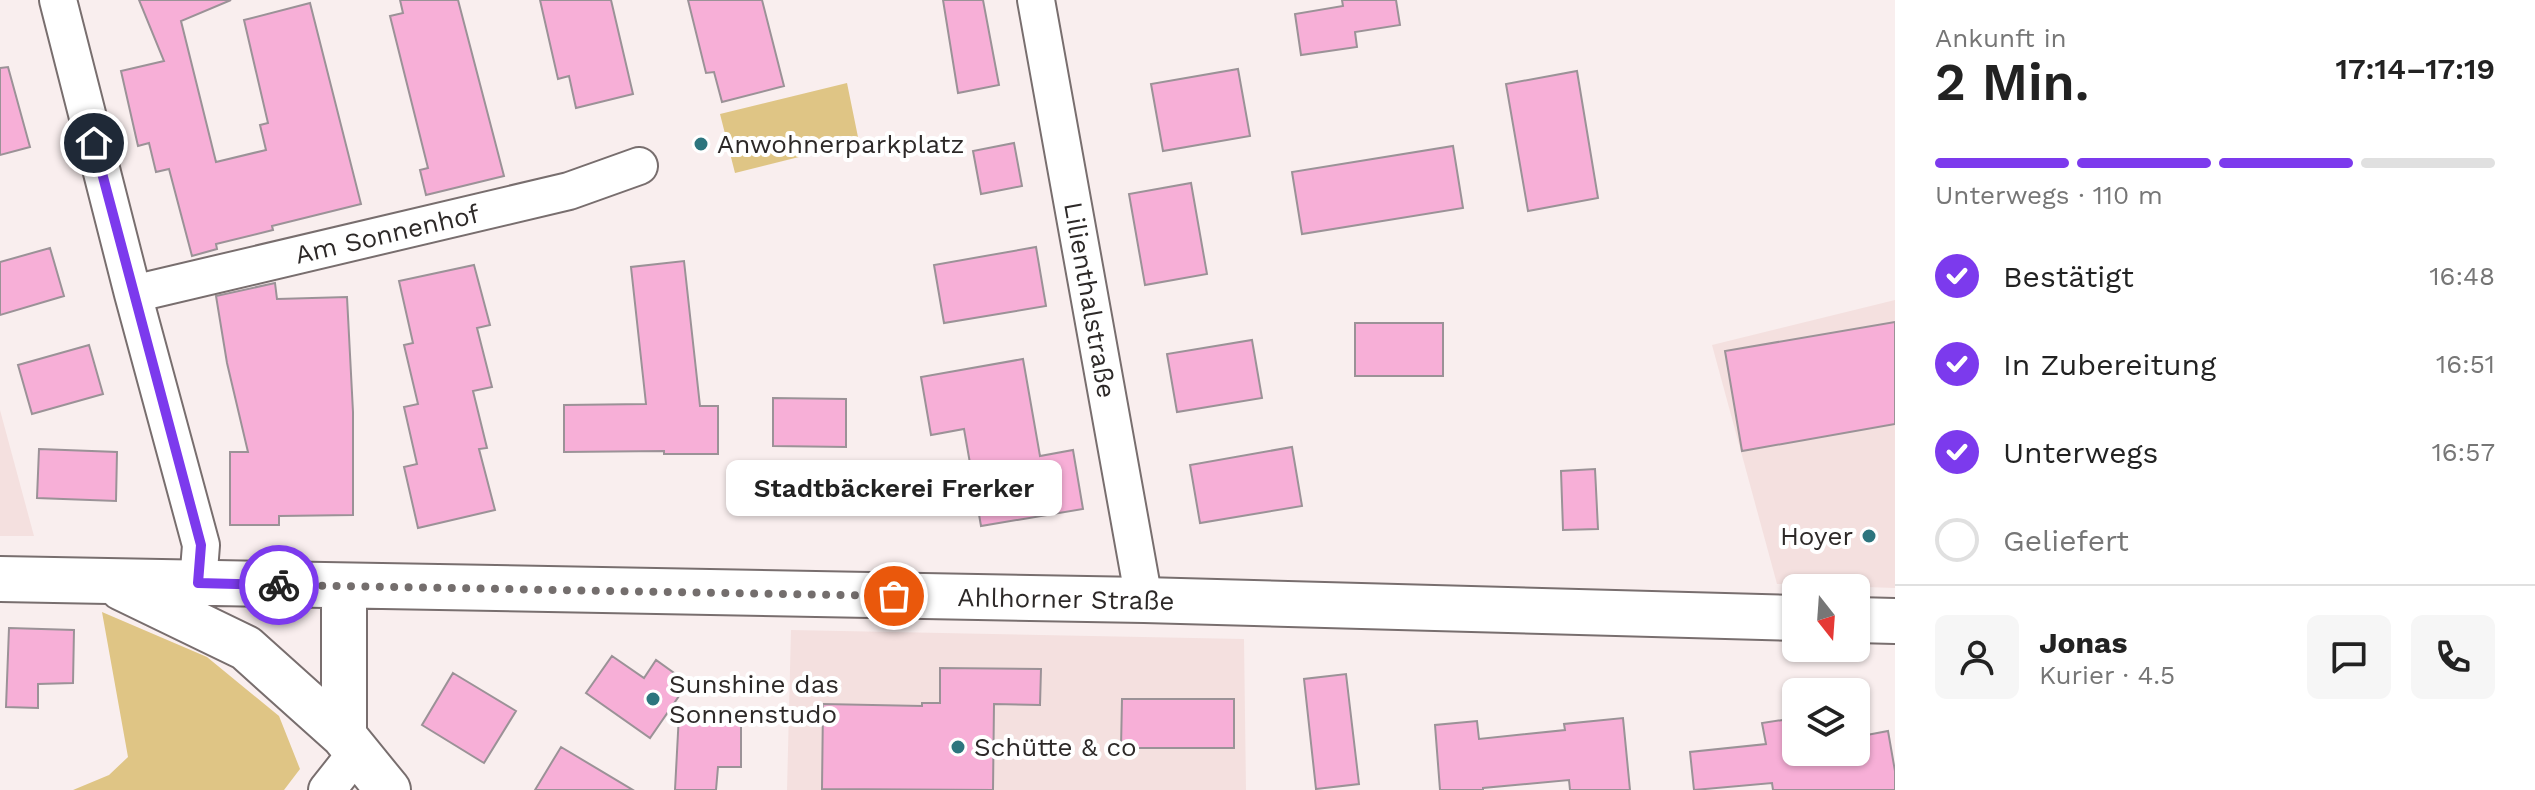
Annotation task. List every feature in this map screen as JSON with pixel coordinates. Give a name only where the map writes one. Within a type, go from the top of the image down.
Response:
[{"type":"street","points":[[58,0],[201,545],[198,583]]},
{"type":"street","name":"Lilienthalstraße","points":[[1036,0],[1144,600]]},
{"type":"street","name":"Am Sonnenhof","points":[[133,294],[569,191],[639,166]]},
{"type":"street","name":"Ahlhorner Straße","points":[[0,579],[1144,600],[1782,618]]},
{"type":"street","points":[[109,581],[246,648],[350,744],[388,790]]},
{"type":"street","points":[[327,790],[350,744],[344,586]]},
{"type":"street","points":[[1870,620],[1895,621]]},
{"type":"shaded area","points":[[847,83],[859,142],[735,173],[720,114]]},
{"type":"shaded area","points":[[1895,300],[1895,588],[1870,587],[1870,574],[1782,574],[1782,584],[1777,584],[1712,345]]},
{"type":"shaded area","points":[[0,410],[34,536],[0,536]]},
{"type":"shaded area","points":[[102,612],[207,657],[279,716],[300,769],[284,790],[73,790],[109,775],[128,757]]},
{"type":"shaded area","points":[[791,630],[1244,639],[1246,790],[787,790]]},
{"type":"building","points":[[139,0],[231,0],[181,21],[216,162],[266,150],[260,125],[268,123],[244,20],[310,3],[361,204],[272,226],[273,230],[216,244],[217,249],[192,256],[169,169],[156,172],[149,143],[138,146],[121,71],[164,61]]},
{"type":"building","points":[[400,0],[458,0],[504,176],[426,195],[420,170],[428,168],[390,16],[403,13]]},
{"type":"building","points":[[540,0],[611,0],[633,94],[576,108],[569,76],[558,79]]},
{"type":"building","points":[[688,0],[762,0],[784,86],[722,102],[714,72],[706,73]]},
{"type":"building","points":[[943,0],[983,0],[999,85],[958,93]]},
{"type":"building","points":[[1342,0],[1396,0],[1400,25],[1355,32],[1357,47],[1301,55],[1295,14],[1343,6]]},
{"type":"building","points":[[8,67],[30,147],[0,155],[0,68]]},
{"type":"building","points":[[1238,69],[1250,136],[1163,151],[1151,84]]},
{"type":"building","points":[[1577,71],[1598,198],[1528,211],[1506,84]]},
{"type":"building","points":[[1014,143],[1022,186],[981,194],[973,151]]},
{"type":"building","points":[[1453,146],[1463,208],[1302,234],[1292,172]]},
{"type":"building","points":[[1191,183],[1207,274],[1145,285],[1129,194]]},
{"type":"building","points":[[1036,247],[1046,306],[944,323],[934,265]]},
{"type":"building","points":[[50,248],[64,296],[0,315],[0,262]]},
{"type":"building","points":[[684,261],[700,406],[718,406],[718,454],[564,452],[564,405],[646,404],[631,267]]},
{"type":"building","points":[[474,265],[490,325],[477,328],[492,387],[473,391],[487,448],[479,449],[495,510],[418,528],[404,467],[417,464],[404,407],[418,404],[404,345],[413,343],[399,281]]},
{"type":"building","points":[[275,283],[277,299],[347,297],[353,412],[353,515],[279,516],[279,525],[230,525],[230,452],[248,452],[227,363],[216,296]]},
{"type":"building","points":[[1895,322],[1895,424],[1742,451],[1725,351]]},
{"type":"building","points":[[1355,323],[1443,323],[1443,376],[1355,376]]},
{"type":"building","points":[[1252,340],[1262,398],[1177,412],[1167,354]]},
{"type":"building","points":[[89,345],[103,394],[32,414],[18,365]]},
{"type":"building","points":[[1023,359],[1040,456],[1073,450],[1083,509],[981,526],[964,429],[931,435],[921,377]]},
{"type":"building","points":[[773,398],[846,399],[846,447],[773,446]]},
{"type":"building","points":[[1292,447],[1302,506],[1200,523],[1190,465]]},
{"type":"building","points":[[39,449],[117,452],[116,501],[37,498]]},
{"type":"building","points":[[1595,469],[1598,529],[1563,530],[1561,471]]},
{"type":"building","points":[[9,628],[74,630],[73,683],[38,684],[38,708],[6,707]]},
{"type":"building","points":[[612,656],[644,678],[656,660],[688,683],[650,738],[586,693]]},
{"type":"building","points":[[940,668],[1041,669],[1040,705],[994,704],[993,790],[822,789],[823,704],[922,706],[922,703],[940,703]]},
{"type":"building","points":[[453,673],[516,711],[484,763],[422,725]]},
{"type":"building","points":[[1346,674],[1359,784],[1316,789],[1304,679]]},
{"type":"building","points":[[1122,699],[1234,699],[1234,748],[1121,748]]},
{"type":"building","points":[[679,714],[741,714],[741,767],[718,767],[716,790],[675,790]]},
{"type":"building","points":[[1623,718],[1630,790],[1570,790],[1569,780],[1483,790],[1440,790],[1435,725],[1477,721],[1479,739],[1565,730],[1564,724]]},
{"type":"building","points":[[1782,720],[1782,766],[1870,766],[1870,734],[1888,731],[1895,790],[1773,790],[1772,783],[1694,790],[1690,752],[1766,744],[1762,723]]},
{"type":"building","points":[[561,747],[633,790],[535,790]]},
{"type":"way so far","points":[[279,585],[894,596]]},
{"type":"place","name":"Anwohnerparkplatz","points":[[701,144]]},
{"type":"place","name":"Hoyer","points":[[1869,536]]},
{"type":"place","name":"Stadtbäckerei Frerker","points":[[894,596]]},
{"type":"place","name":"Sunshine das Sonnenstudo","points":[[653,699]]},
{"type":"place","name":"Schütte & co","points":[[958,747]]},
{"type":"route","points":[[94,143],[201,545],[198,583],[279,585]]}]
